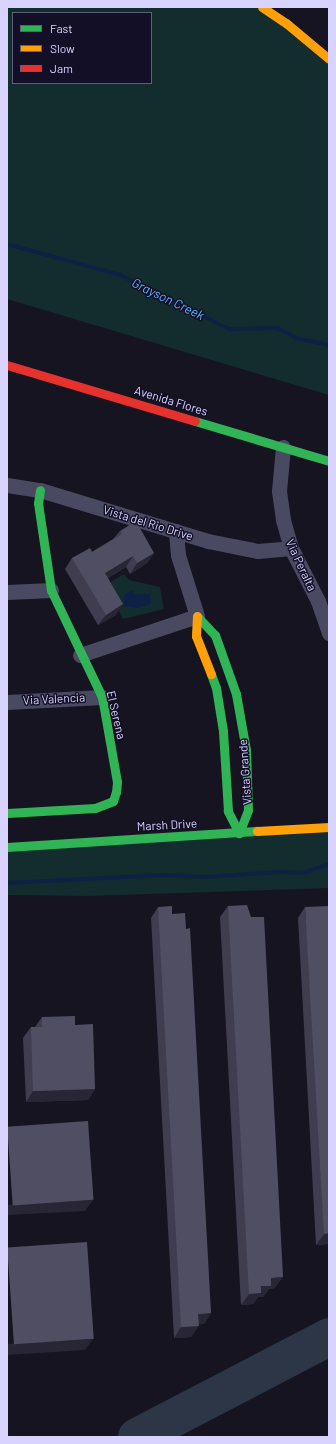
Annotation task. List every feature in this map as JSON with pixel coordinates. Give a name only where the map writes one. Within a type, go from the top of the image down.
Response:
[{"type":"main road","points":[[262,7],[286,23],[329,60]]},
{"type":"main road","name":"Avenida Flores","points":[[7,365],[329,461]]},
{"type":"main road","name":"El Serena","points":[[7,813],[95,808],[113,801],[117,782],[102,697],[80,655],[51,590],[38,503],[40,490]]},
{"type":"main road","name":"Vista Grande","points":[[197,616],[215,635],[236,694],[246,750],[248,810],[239,833]]},
{"type":"main road","name":"Vista Grande","points":[[197,616],[196,636],[216,688],[223,731],[228,811],[239,833]]},
{"type":"main road","name":"Marsh Drive","points":[[7,847],[329,827]]},
{"type":"street","name":"Via Peralta","points":[[283,447],[279,491],[291,548],[318,601],[329,633]]},
{"type":"street","name":"Vista del Rio Drive","points":[[7,485],[40,490],[208,541],[258,551],[291,548]]},
{"type":"street","name":"Vista Grande","points":[[176,531],[178,555],[197,616]]},
{"type":"street","points":[[7,592],[51,590]]},
{"type":"street","points":[[80,655],[197,616]]},
{"type":"street","name":"Via Valencia","points":[[7,702],[102,697]]},
{"type":"green space","points":[[7,7],[262,7],[329,59],[329,395],[7,299]]},
{"type":"green space","points":[[124,574],[129,580],[160,587],[164,609],[123,619],[108,590],[109,583]]},
{"type":"green space","points":[[329,827],[329,888],[88,896],[7,895],[7,847]]},
{"type":"water","points":[[132,590],[135,594],[150,594],[151,604],[138,608],[124,606],[124,595]]},
{"type":"building","points":[[136,521],[154,553],[137,563],[133,556],[105,573],[123,604],[106,615],[72,558],[90,548],[92,552],[122,534],[120,531]]},
{"type":"building","points":[[247,905],[251,917],[264,917],[283,1277],[271,1278],[271,1286],[261,1286],[261,1293],[249,1294],[228,906]]},
{"type":"building","points":[[172,906],[172,914],[185,913],[186,929],[190,928],[211,1313],[198,1314],[199,1326],[181,1327],[158,907]]},
{"type":"building","points":[[329,906],[329,1233],[324,1234],[305,907]]},
{"type":"building","points":[[75,1016],[75,1025],[93,1024],[95,1089],[33,1091],[31,1027],[42,1027],[42,1017]]},
{"type":"building","points":[[88,1121],[94,1200],[13,1205],[7,1127]]},
{"type":"building","points":[[87,1242],[94,1339],[14,1344],[7,1248]]},
{"type":"waterway","name":"Grayson Creek","points":[[7,244],[120,275],[229,329],[277,328],[300,339],[329,345]]},
{"type":"waterway","points":[[7,883],[164,875],[206,877],[280,872],[303,873],[329,864]]},
{"type":"taxiway","points":[[137,1437],[329,1337]]},
{"type":"traffic: fast","points":[[195,421],[329,461]]},
{"type":"traffic: fast","points":[[7,813],[95,808],[113,801],[116,792],[117,782],[102,697],[51,590],[38,503],[40,490]]},
{"type":"traffic: fast","points":[[197,616],[215,635],[236,694],[246,750],[248,810],[239,833],[228,811],[223,731],[216,688],[211,674]]},
{"type":"traffic: fast","points":[[7,847],[257,831]]},
{"type":"traffic: slow","points":[[262,7],[286,23],[329,59]]},
{"type":"traffic: slow","points":[[197,616],[196,636],[211,674]]},
{"type":"traffic: slow","points":[[257,831],[329,827]]},
{"type":"traffic: jam","points":[[7,365],[195,421]]}]
